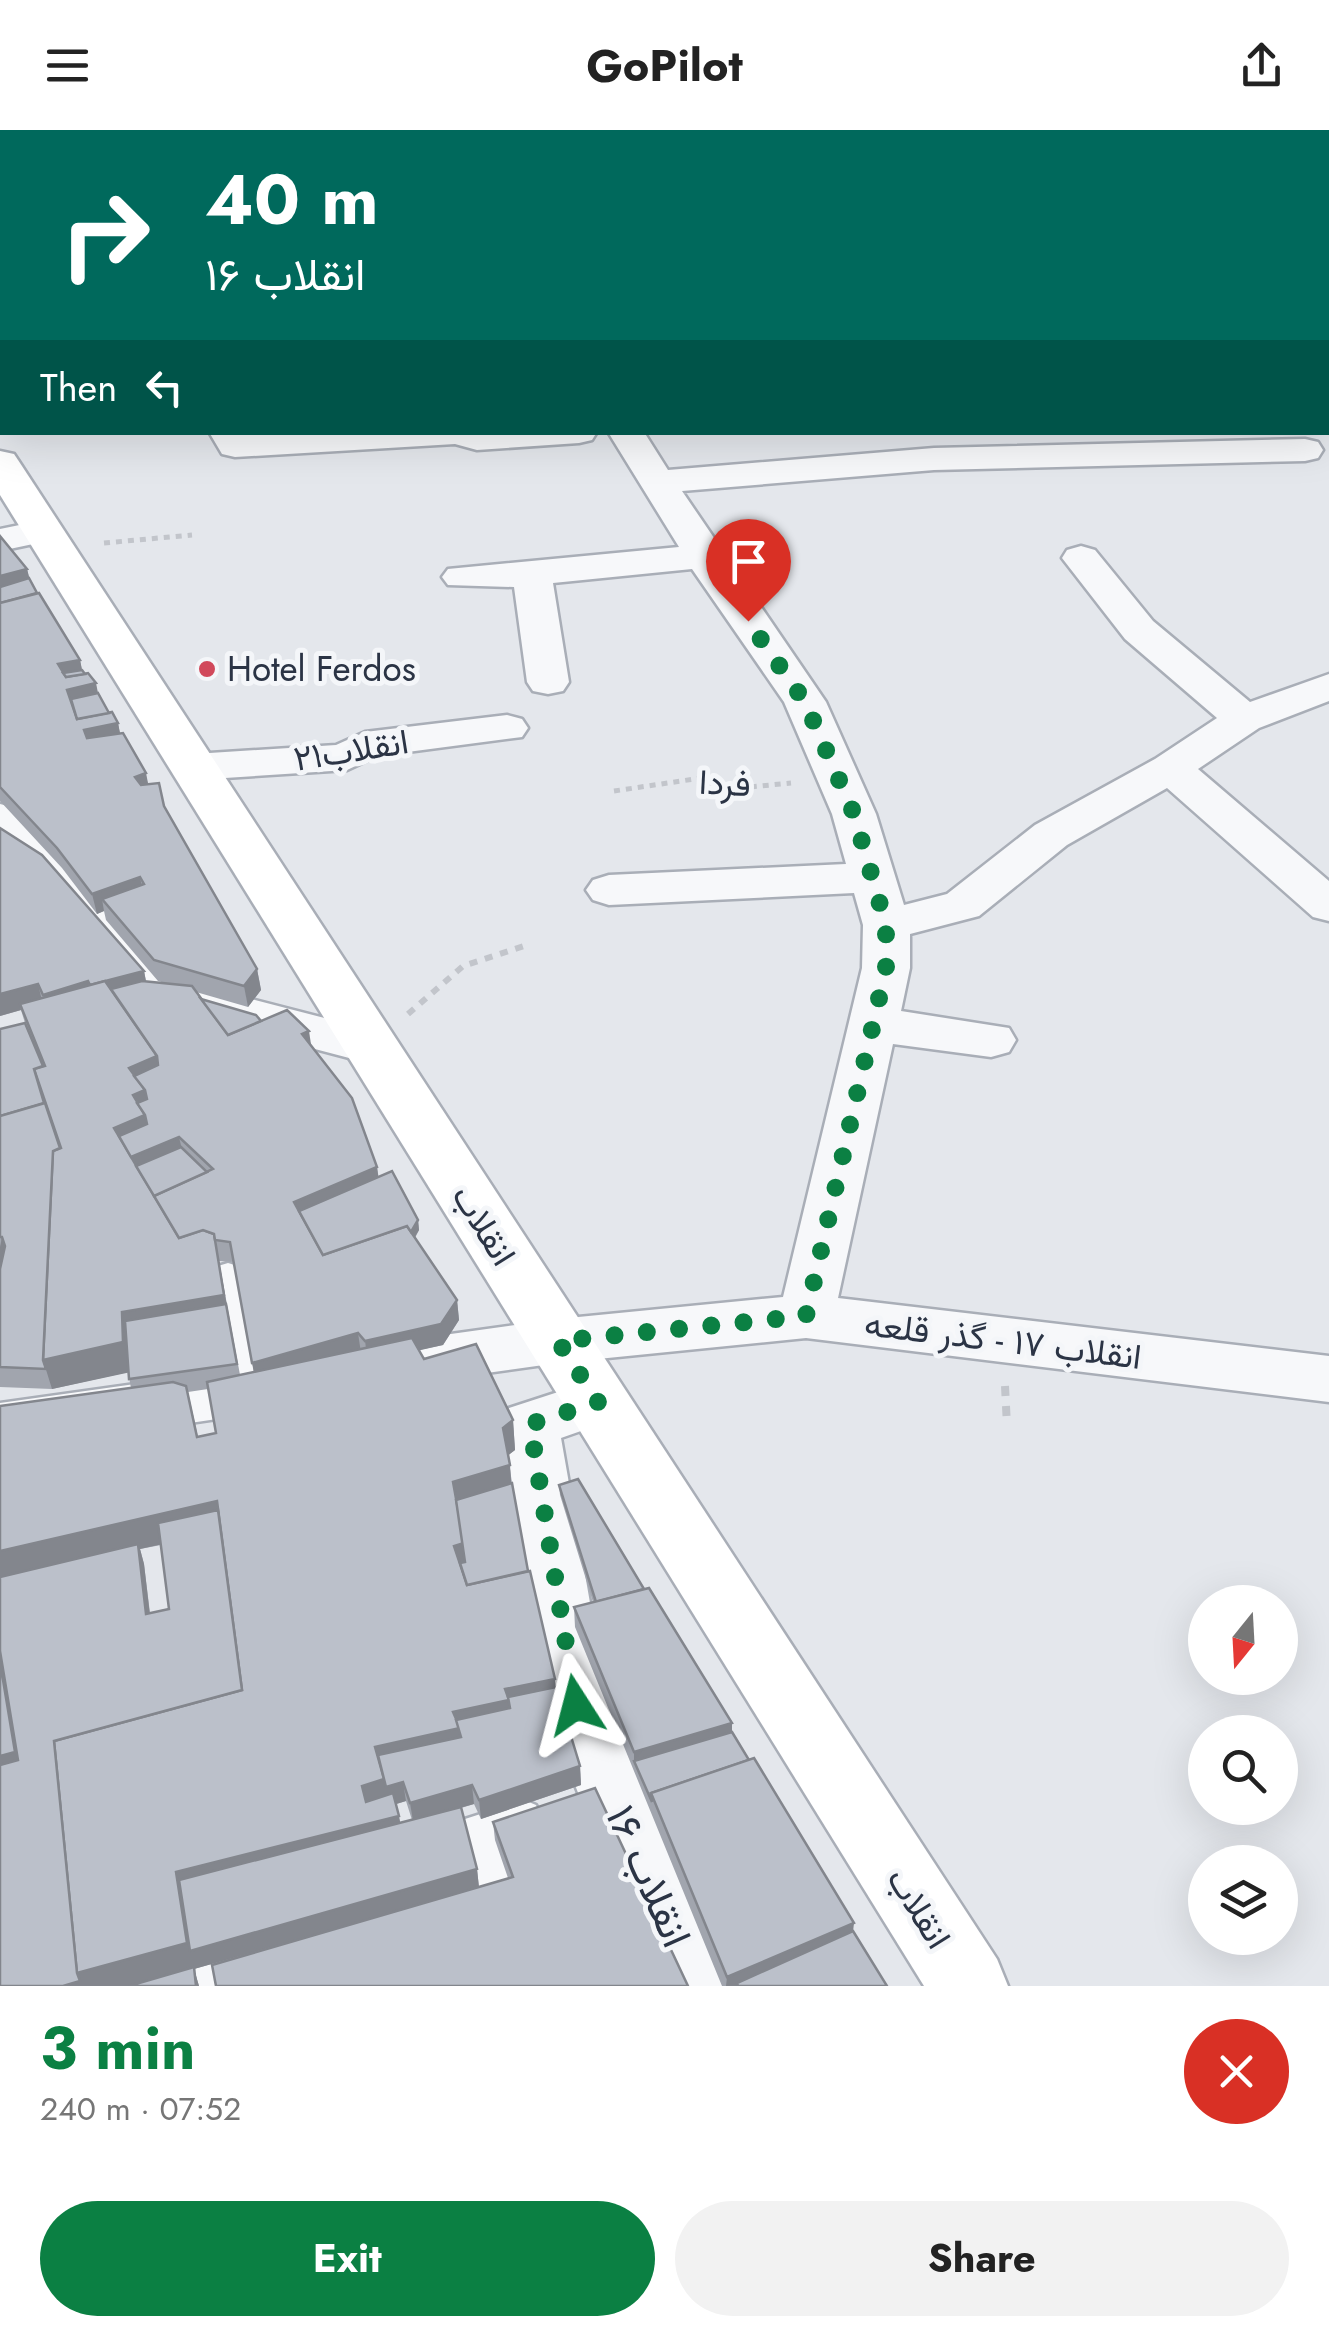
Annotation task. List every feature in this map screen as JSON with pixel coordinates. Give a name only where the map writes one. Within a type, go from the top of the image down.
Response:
[{"type":"main road","name":"انقلاب","points":[[19,508],[194,767],[969,1986]]},
{"type":"street","points":[[229,435],[235,446],[422,435]]},
{"type":"street","points":[[463,435],[477,439],[535,435]]},
{"type":"street","points":[[628,435],[805,702],[854,814],[886,925],[886,968],[806,1316]]},
{"type":"street","points":[[660,482],[929,446],[1315,448]]},
{"type":"street","points":[[462,577],[532,574],[706,556]]},
{"type":"street","points":[[1080,558],[1139,630],[1244,719]]},
{"type":"street","points":[[532,574],[548,682]]},
{"type":"street","points":[[886,925],[963,905],[1051,835],[1170,768],[1244,719],[1329,686]]},
{"type":"street","name":"انقلاب۲۱","points":[[194,767],[347,758],[365,745],[507,728]]},
{"type":"street","points":[[1170,768],[1329,906]]},
{"type":"street","points":[[8,839],[102,916],[143,997],[372,1047]]},
{"type":"street","points":[[610,890],[873,876]]},
{"type":"street","points":[[872,1024],[991,1040]]},
{"type":"street","name":"انقلاب ۱۷ - گذر قلعه","points":[[0,1428],[248,1393],[558,1341],[806,1316],[1329,1379]]},
{"type":"street","name":"انقلاب ۱۶","points":[[598,1402],[530,1424],[576,1705],[579,1800],[642,1870],[700,1986]]},
{"type":"lane","points":[[228,1273],[248,1393]]},
{"type":"lane","points":[[442,1907],[496,1892],[477,1830],[579,1800]]},
{"type":"lane","points":[[168,1986],[207,1980],[278,1954]]},
{"type":"path","points":[[19,508],[192,535]]},
{"type":"path","name":"فردا","points":[[614,791],[708,777],[718,790],[836,779]]},
{"type":"path","points":[[372,1047],[463,966],[530,944]]},
{"type":"building","points":[[0,536],[27,569],[0,576]]},
{"type":"building","points":[[29,578],[37,593],[0,603],[0,587]]},
{"type":"building","points":[[39,593],[80,660],[58,664],[66,677],[88,673],[96,683],[67,690],[77,719],[112,712],[118,723],[84,730],[87,738],[123,733],[146,773],[135,777],[141,785],[159,783],[164,806],[257,969],[244,986],[154,960],[102,899],[144,884],[140,877],[92,894],[57,848],[0,787],[0,603]]},
{"type":"building","points":[[82,670],[85,674],[66,677],[63,673]]},
{"type":"building","points":[[98,693],[109,713],[77,719],[71,699]]},
{"type":"building","points":[[0,828],[42,855],[144,971],[90,985],[88,981],[43,995],[38,984],[0,994]]},
{"type":"building","points":[[105,981],[157,1056],[129,1068],[145,1090],[133,1095],[145,1115],[114,1128],[179,1238],[203,1230],[214,1234],[224,1295],[122,1312],[123,1342],[43,1360],[53,1151],[61,1148],[34,1069],[45,1066],[20,1004]]},
{"type":"building","points":[[142,981],[192,986],[228,1035],[287,1010],[309,1031],[302,1034],[352,1098],[377,1167],[294,1202],[323,1255],[407,1226],[457,1300],[441,1324],[365,1341],[358,1333],[252,1363],[230,1242],[215,1240],[214,1234],[203,1230],[179,1238],[154,1196],[213,1169],[179,1137],[131,1157],[119,1136],[147,1124],[137,1103],[147,1099],[145,1090],[134,1076],[158,1065],[157,1056],[111,989]]},
{"type":"building","points":[[201,999],[256,1015],[261,1021],[228,1035]]},
{"type":"building","points":[[25,1023],[43,1066],[34,1069],[44,1103],[0,1116],[0,1029]]},
{"type":"building","points":[[45,1103],[60,1148],[53,1151],[43,1360],[46,1369],[0,1367],[0,1269],[5,1246],[0,1237],[0,1116]]},
{"type":"building","points":[[181,1147],[207,1172],[154,1196],[136,1166]]},
{"type":"building","points":[[392,1171],[418,1220],[411,1232],[407,1226],[323,1255],[299,1211]]},
{"type":"building","points":[[226,1304],[237,1364],[129,1379],[125,1321]]},
{"type":"building","points":[[412,1338],[424,1359],[476,1344],[513,1420],[503,1428],[510,1465],[453,1482],[464,1543],[454,1546],[467,1585],[530,1571],[555,1679],[505,1689],[509,1700],[453,1712],[460,1728],[375,1747],[384,1779],[362,1786],[366,1802],[393,1793],[399,1816],[176,1872],[187,1943],[77,1973],[54,1741],[242,1690],[217,1501],[0,1551],[0,1406],[173,1382],[186,1386],[197,1437],[216,1433],[207,1382]]},
{"type":"building","points":[[578,1479],[644,1589],[596,1602],[559,1485]]},
{"type":"building","points":[[512,1483],[528,1571],[467,1585],[460,1563],[465,1562],[456,1500]]},
{"type":"building","points":[[218,1510],[242,1690],[54,1741],[80,1981],[63,1986],[0,1986],[0,1765],[18,1760],[0,1651],[0,1577],[138,1544],[146,1614],[169,1609],[158,1523]]},
{"type":"building","points":[[649,1588],[732,1723],[634,1752],[574,1607]]},
{"type":"building","points":[[0,1662],[15,1752],[0,1756]]},
{"type":"building","points":[[556,1687],[580,1766],[479,1800],[472,1785],[410,1803],[403,1782],[386,1787],[378,1755],[461,1737],[456,1720],[510,1708],[508,1697]]},
{"type":"building","points":[[732,1732],[749,1760],[651,1793],[652,1802],[634,1761]]},
{"type":"building","points":[[754,1758],[854,1923],[727,1977],[651,1793]]},
{"type":"building","points":[[595,1788],[688,1986],[216,1986],[212,1965],[513,1877],[493,1822]]},
{"type":"building","points":[[461,1807],[477,1869],[190,1951],[179,1880]]},
{"type":"building","points":[[853,1931],[887,1986],[738,1986],[737,1983]]},
{"type":"building","points":[[194,1967],[196,1986],[129,1986]]},
{"type":"place","name":"Hotel Ferdos","points":[[207,669]]},
{"type":"route","points":[[576,1705],[530,1424],[598,1402],[558,1341],[806,1316],[886,968],[886,925],[854,814],[805,702],[748,621]]}]
